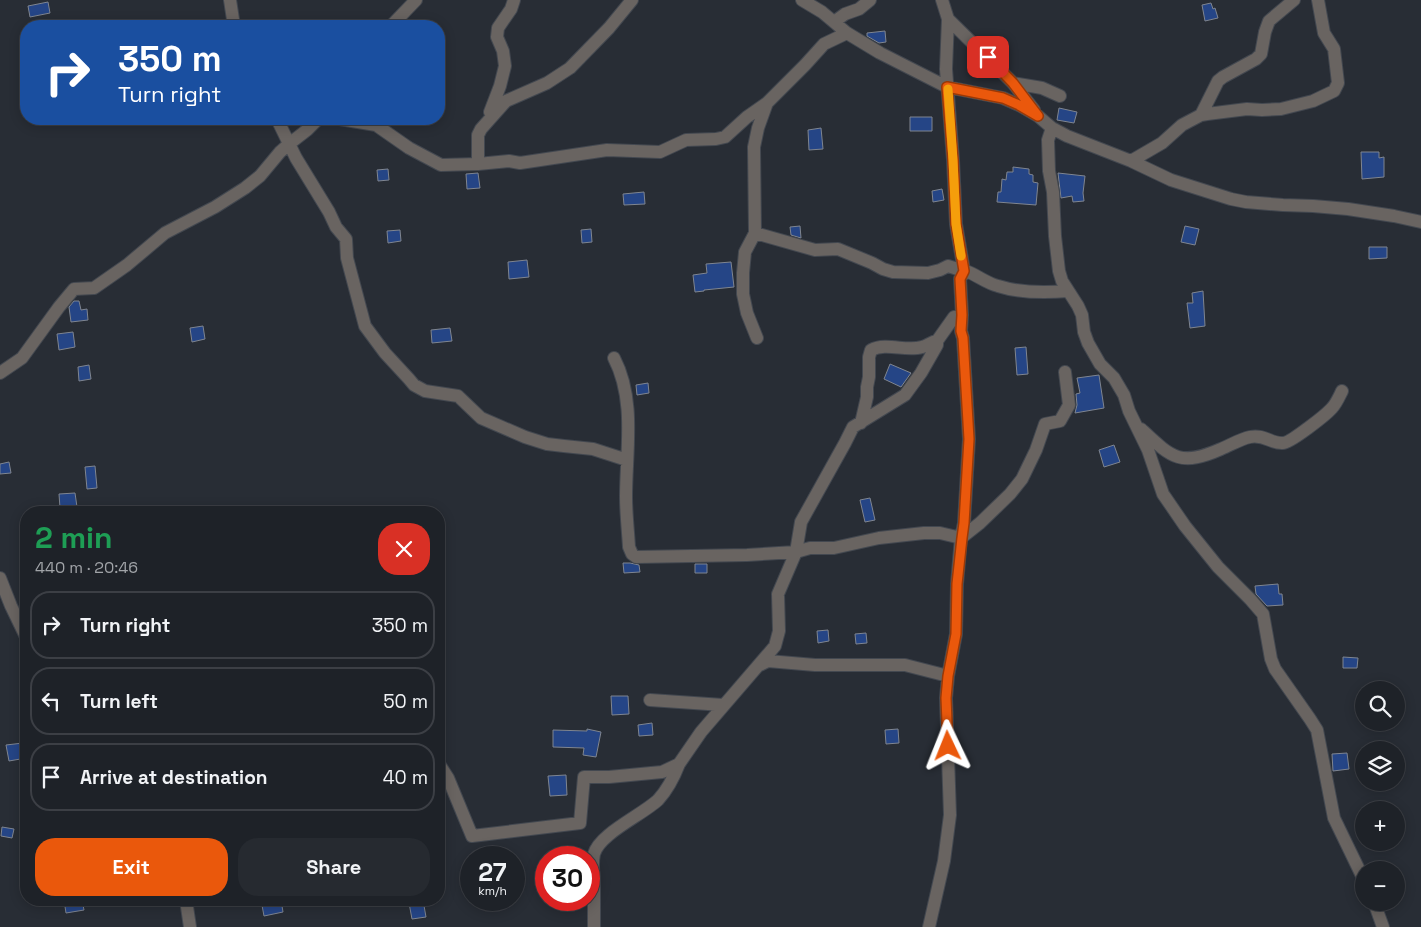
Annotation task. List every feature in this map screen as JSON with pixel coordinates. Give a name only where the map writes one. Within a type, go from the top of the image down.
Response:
[{"type":"street","points":[[230,0],[233,20]]},
{"type":"street","points":[[396,20],[416,0]]},
{"type":"street","points":[[487,122],[505,66],[503,51],[497,37],[498,28],[511,9],[514,0]]},
{"type":"street","points":[[478,164],[478,135],[506,101],[547,83],[570,68],[609,28],[632,0]]},
{"type":"street","points":[[802,0],[847,33],[880,53],[947,87],[1003,98],[1038,116],[1052,128],[1067,136],[1131,161],[1171,180],[1246,202],[1348,209],[1421,222]]},
{"type":"street","points":[[834,22],[845,14],[859,9],[870,0]]},
{"type":"street","points":[[929,927],[944,861],[950,816],[946,698],[956,634],[957,584],[964,523],[969,439],[961,331],[962,275],[956,224],[946,69],[948,19],[942,0]]},
{"type":"street","points":[[1201,115],[1218,81],[1261,54],[1269,21],[1294,0]]},
{"type":"street","points":[[1131,161],[1162,143],[1182,125],[1201,115],[1247,109],[1280,109],[1313,101],[1334,91],[1338,78],[1334,48],[1324,33],[1318,0]]},
{"type":"street","points":[[948,19],[1013,83],[1038,116]]},
{"type":"street","points":[[376,125],[409,148],[441,165],[520,162],[607,150],[660,152],[686,140],[725,137],[747,117],[767,103],[824,44],[847,33]]},
{"type":"street","points":[[1013,83],[1042,88],[1060,96]]},
{"type":"street","points":[[757,338],[747,313],[743,294],[743,273],[745,252],[755,233],[754,147],[758,128],[767,103]]},
{"type":"street","points":[[280,125],[329,212],[336,228],[346,239],[347,258],[365,326],[385,353],[414,385],[425,390],[458,396],[481,418],[525,437],[556,445],[593,449],[627,460]]},
{"type":"street","points":[[0,372],[22,358],[74,289],[94,288],[127,265],[165,233],[215,207],[246,188],[260,176],[289,144],[311,125]]},
{"type":"street","points":[[1052,128],[1048,140],[1049,156],[1055,236],[1062,281],[1082,315],[1088,344],[1100,364],[1114,378],[1124,395],[1148,450],[1164,494],[1169,502],[1185,526],[1218,567],[1262,614],[1275,669],[1317,730],[1334,818],[1355,861]]},
{"type":"street","points":[[755,233],[815,250],[838,249],[892,272],[928,273],[948,266],[962,275]]},
{"type":"street","points":[[962,275],[966,271],[976,274],[985,281],[997,286],[1035,292],[1068,291]]},
{"type":"street","points":[[594,927],[592,862],[598,844],[645,810],[668,788],[679,764],[701,732],[770,653],[778,638],[778,594],[796,552],[801,522],[846,443],[853,427],[905,396],[925,366],[937,345],[937,341],[954,317],[962,315]]},
{"type":"street","points":[[861,423],[870,377],[871,350],[878,346],[906,349],[923,347],[937,341]]},
{"type":"street","points":[[614,358],[626,389],[626,498],[629,547],[632,554],[636,557],[796,552],[810,548],[834,548],[879,538],[924,533],[940,533],[962,538]]},
{"type":"street","points":[[962,538],[1010,494],[1022,478],[1036,450],[1045,424],[1060,422],[1069,405],[1065,372]]},
{"type":"street","points":[[1136,425],[1172,455],[1184,459],[1194,459],[1245,438],[1256,436],[1281,444],[1285,443],[1304,432],[1333,407],[1342,391]]},
{"type":"street","points":[[0,578],[20,625]]},
{"type":"street","points":[[760,665],[768,662],[814,665],[905,665],[948,676]]},
{"type":"street","points":[[650,700],[723,705]]},
{"type":"street","points":[[445,773],[472,836],[580,823],[584,777],[609,777],[662,772],[679,764]]},
{"type":"street","points":[[187,906],[190,927]]},
{"type":"street","points":[[1377,911],[1383,927]]},
{"type":"building","points":[[48,2],[50,13],[30,17],[28,6]]},
{"type":"building","points":[[1211,3],[1213,9],[1215,8],[1218,18],[1205,21],[1202,5]]},
{"type":"building","points":[[885,31],[886,42],[879,43],[867,36],[867,33]]},
{"type":"building","points":[[1059,108],[1077,112],[1074,123],[1057,120]]},
{"type":"building","points":[[910,117],[932,117],[932,131],[910,131]]},
{"type":"building","points":[[821,128],[823,149],[809,150],[808,130]]},
{"type":"building","points":[[1361,152],[1379,152],[1379,158],[1384,157],[1384,177],[1362,179]]},
{"type":"building","points":[[1013,167],[1029,169],[1029,174],[1033,175],[1033,182],[1038,183],[1036,205],[997,202],[998,192],[1001,192],[1002,179],[1006,180],[1007,172],[1013,172]]},
{"type":"building","points":[[388,169],[389,180],[378,181],[377,170]]},
{"type":"building","points":[[478,173],[480,188],[467,189],[466,174]]},
{"type":"building","points":[[1058,173],[1085,176],[1084,201],[1073,202],[1072,196],[1061,198]]},
{"type":"building","points":[[942,189],[944,200],[933,202],[932,191]]},
{"type":"building","points":[[644,192],[645,204],[624,205],[623,194]]},
{"type":"building","points":[[800,226],[801,238],[791,235],[790,227]]},
{"type":"building","points":[[1185,226],[1199,229],[1195,245],[1181,242]]},
{"type":"building","points":[[591,229],[592,242],[582,243],[581,230]]},
{"type":"building","points":[[400,230],[401,241],[388,243],[387,231]]},
{"type":"building","points":[[1369,247],[1387,247],[1387,258],[1369,259]]},
{"type":"building","points":[[527,260],[529,277],[509,279],[508,262]]},
{"type":"building","points":[[731,262],[734,287],[695,292],[693,275],[707,273],[706,264]]},
{"type":"building","points":[[1203,291],[1205,326],[1190,328],[1187,303],[1193,303],[1192,293]]},
{"type":"building","points":[[74,301],[79,301],[81,310],[87,309],[88,320],[71,322],[69,307]]},
{"type":"building","points":[[203,326],[205,339],[192,342],[190,328]]},
{"type":"building","points":[[450,328],[452,341],[432,343],[431,330]]},
{"type":"building","points":[[73,332],[75,347],[59,350],[57,334]]},
{"type":"building","points":[[1026,347],[1028,374],[1017,375],[1015,348]]},
{"type":"building","points":[[890,364],[911,373],[901,387],[884,379]]},
{"type":"building","points":[[89,365],[91,379],[79,381],[78,367]]},
{"type":"building","points":[[1099,375],[1104,408],[1075,413],[1077,405],[1076,394],[1080,393],[1077,378]]},
{"type":"building","points":[[648,383],[649,393],[637,395],[636,385]]},
{"type":"building","points":[[1114,445],[1120,462],[1104,467],[1099,450]]},
{"type":"building","points":[[9,462],[11,473],[0,474],[0,464]]},
{"type":"building","points":[[95,466],[97,488],[87,489],[85,467]]},
{"type":"building","points":[[75,493],[77,506],[60,506],[59,494]]},
{"type":"building","points":[[870,498],[875,520],[865,522],[860,500]]},
{"type":"building","points":[[623,563],[639,565],[640,572],[624,573]]},
{"type":"building","points":[[695,564],[707,564],[707,573],[695,573]]},
{"type":"building","points":[[1278,584],[1279,594],[1282,594],[1283,605],[1267,606],[1256,594],[1255,586]]},
{"type":"building","points":[[828,630],[829,641],[818,643],[817,631]]},
{"type":"building","points":[[866,633],[867,643],[856,644],[855,634]]},
{"type":"building","points":[[1343,657],[1358,658],[1357,668],[1343,668]]},
{"type":"building","points":[[611,696],[628,696],[629,714],[612,715]]},
{"type":"building","points":[[652,723],[653,735],[639,736],[638,725]]},
{"type":"building","points":[[587,729],[601,732],[596,757],[583,755],[584,748],[553,747],[553,730],[587,731]]},
{"type":"building","points":[[898,729],[899,743],[886,744],[885,730]]},
{"type":"building","points":[[20,743],[20,759],[9,761],[6,745]]},
{"type":"building","points":[[1347,753],[1349,769],[1333,771],[1332,754]]},
{"type":"building","points":[[566,775],[567,795],[550,796],[548,776]]},
{"type":"building","points":[[2,827],[14,829],[12,838],[1,836]]},
{"type":"building","points":[[65,906],[83,906],[84,910],[66,913]]},
{"type":"building","points":[[262,906],[282,906],[283,912],[264,916]]},
{"type":"building","points":[[410,906],[424,906],[426,917],[412,919]]},
{"type":"slow traffic","points":[[948,89],[956,224],[961,256]]},
{"type":"route","points":[[948,746],[946,698],[956,634],[957,584],[964,523],[969,439],[961,331],[960,279],[964,271],[956,224],[947,87],[1003,98],[1038,116],[1013,83],[988,57]]}]
